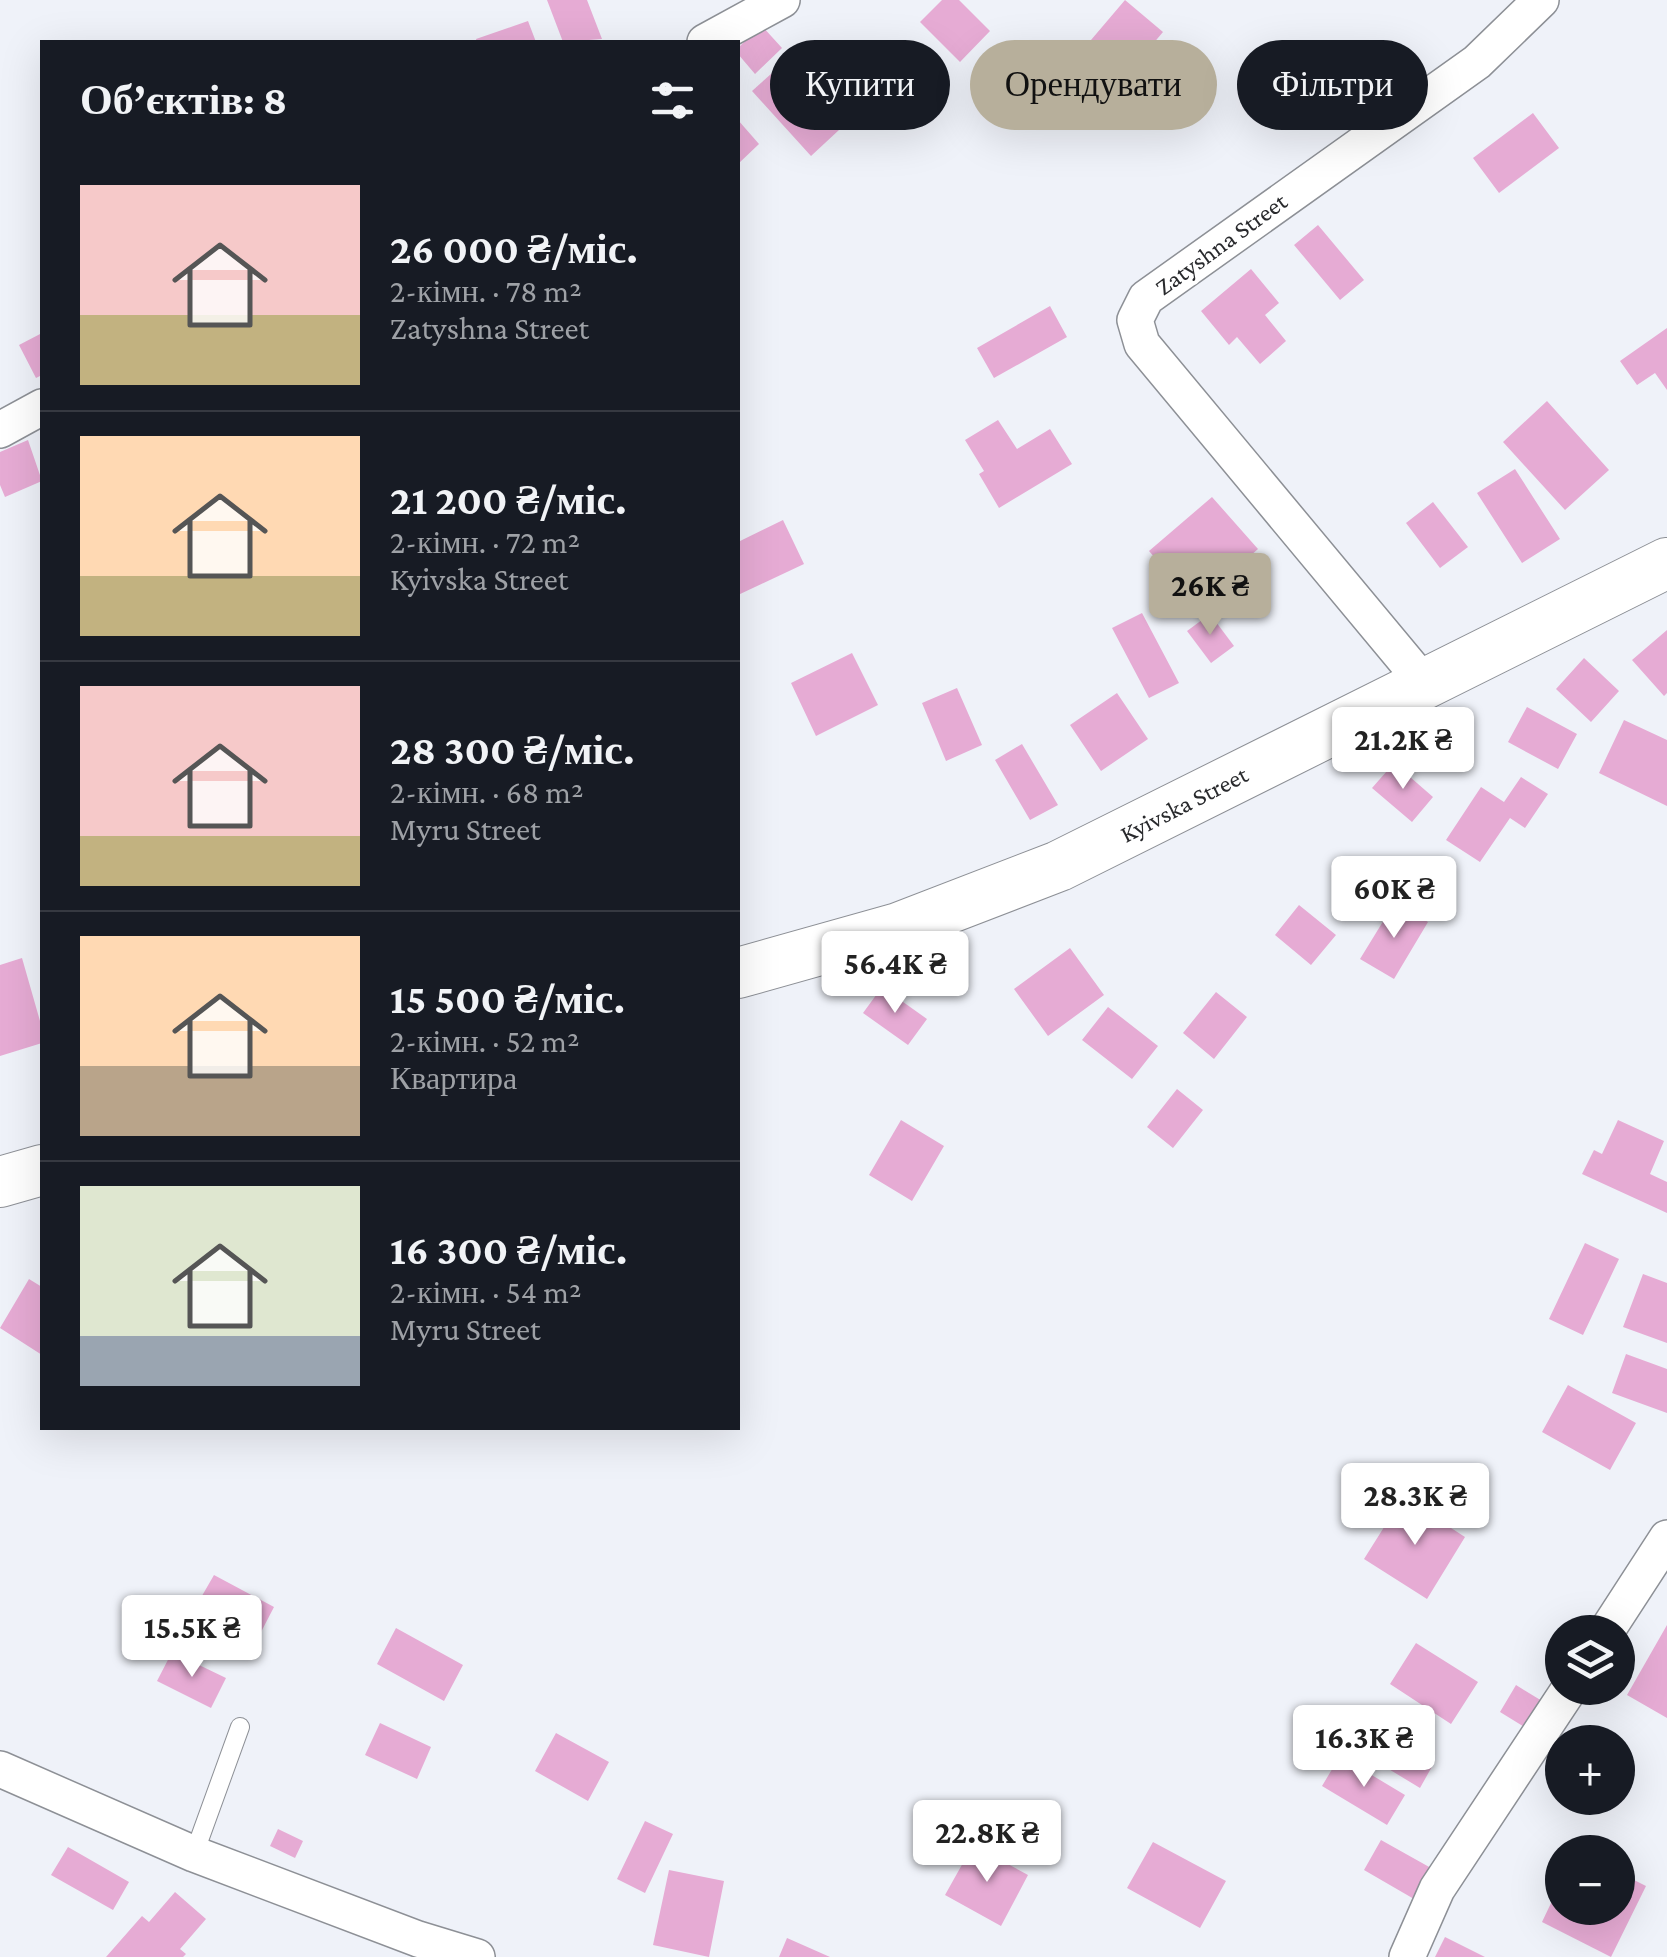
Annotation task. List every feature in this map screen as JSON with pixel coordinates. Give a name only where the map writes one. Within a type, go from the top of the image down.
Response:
[{"type":"street","points":[[709,40],[782,0]]},
{"type":"street","name":"Zatyshna Street","points":[[1424,684],[1142,344],[1135,320],[1146,298],[1477,62],[1541,0]]},
{"type":"street","points":[[0,430],[40,407]]},
{"type":"street","name":"Kyivska Street","points":[[740,972],[898,928],[1059,866],[1667,563]]},
{"type":"street","points":[[0,1182],[40,1171]]},
{"type":"street","points":[[1617,1615],[1667,1538]]},
{"type":"street","points":[[1407,1957],[1437,1889],[1559,1705]]},
{"type":"street","points":[[0,1769],[194,1854],[418,1940],[477,1957]]},
{"type":"lane","points":[[194,1854],[240,1727]]},
{"type":"building","points":[[547,0],[587,0],[602,39],[562,40]]},
{"type":"building","points":[[942,0],[959,0],[990,31],[981,40],[970,40],[970,52],[960,62],[950,52],[950,40],[938,40],[920,22]]},
{"type":"building","points":[[1125,0],[1163,32],[1156,40],[1091,40]]},
{"type":"building","points":[[528,21],[535,40],[476,40]]},
{"type":"building","points":[[761,25],[775,40],[770,40],[770,60],[755,74],[740,56],[740,46]]},
{"type":"building","points":[[770,75],[770,111],[752,91]]},
{"type":"building","points":[[1533,113],[1559,148],[1499,193],[1473,158]]},
{"type":"building","points":[[740,122],[759,144],[740,162]]},
{"type":"building","points":[[787,130],[839,130],[811,156]]},
{"type":"building","points":[[1318,225],[1364,280],[1340,300],[1294,245]]},
{"type":"building","points":[[1251,269],[1279,303],[1265,315],[1286,341],[1260,364],[1237,337],[1229,345],[1201,311]]},
{"type":"building","points":[[1050,306],[1067,337],[994,378],[977,348]]},
{"type":"building","points":[[1667,328],[1667,390],[1655,373],[1637,385],[1620,361]]},
{"type":"building","points":[[40,334],[40,376],[36,378],[19,345]]},
{"type":"building","points":[[1547,401],[1609,470],[1565,510],[1503,442]]},
{"type":"building","points":[[998,420],[1017,449],[1050,429],[1072,464],[999,508],[979,474],[984,471],[965,440]]},
{"type":"building","points":[[28,440],[40,482],[5,497],[0,485],[0,452]]},
{"type":"building","points":[[1515,469],[1560,539],[1522,563],[1477,493]]},
{"type":"building","points":[[1212,497],[1258,549],[1195,604],[1149,551]]},
{"type":"building","points":[[1433,502],[1468,547],[1440,568],[1406,523]]},
{"type":"building","points":[[783,520],[804,564],[740,594],[740,541]]},
{"type":"building","points":[[1142,613],[1179,683],[1149,698],[1112,628]]},
{"type":"building","points":[[1210,614],[1234,646],[1211,663],[1187,631]]},
{"type":"building","points":[[1667,630],[1667,693],[1664,696],[1632,660]]},
{"type":"building","points":[[852,653],[878,705],[816,736],[791,683]]},
{"type":"building","points":[[1584,658],[1619,691],[1591,722],[1556,689]]},
{"type":"building","points":[[957,688],[982,745],[946,761],[922,703]]},
{"type":"building","points":[[1117,693],[1148,739],[1101,771],[1070,725]]},
{"type":"building","points":[[1527,707],[1577,734],[1558,769],[1508,742]]},
{"type":"building","points":[[1624,720],[1667,740],[1667,806],[1599,773]]},
{"type":"building","points":[[1022,744],[1058,805],[1030,820],[995,760]]},
{"type":"building","points":[[1394,763],[1433,797],[1412,822],[1372,788]]},
{"type":"building","points":[[1521,777],[1548,794],[1525,828],[1510,818],[1480,862],[1446,840],[1481,787],[1504,802]]},
{"type":"building","points":[[1395,902],[1428,922],[1394,979],[1360,959]]},
{"type":"building","points":[[1299,905],[1336,935],[1311,965],[1275,935]]},
{"type":"building","points":[[1070,948],[1104,995],[1048,1036],[1014,989]]},
{"type":"building","points":[[22,958],[40,1021],[40,1044],[0,1056],[0,965]]},
{"type":"building","points":[[882,987],[927,1019],[908,1045],[863,1013]]},
{"type":"building","points":[[1216,992],[1247,1017],[1214,1059],[1183,1033]]},
{"type":"building","points":[[1108,1007],[1158,1046],[1132,1079],[1082,1040]]},
{"type":"building","points":[[1177,1089],[1203,1110],[1173,1148],[1147,1127]]},
{"type":"building","points":[[901,1120],[944,1146],[912,1201],[869,1175]]},
{"type":"building","points":[[1618,1120],[1664,1141],[1650,1174],[1667,1182],[1667,1213],[1582,1174],[1594,1150],[1602,1154]]},
{"type":"building","points":[[1585,1243],[1619,1259],[1583,1335],[1549,1319]]},
{"type":"building","points":[[1643,1274],[1667,1283],[1667,1343],[1623,1327]]},
{"type":"building","points":[[29,1279],[40,1286],[40,1354],[0,1328]]},
{"type":"building","points":[[1626,1354],[1667,1369],[1667,1413],[1612,1393]]},
{"type":"building","points":[[1568,1385],[1636,1423],[1610,1470],[1542,1432]]},
{"type":"building","points":[[1403,1497],[1465,1537],[1427,1599],[1364,1559]]},
{"type":"building","points":[[214,1575],[274,1607],[260,1634],[199,1601]]},
{"type":"building","points":[[1667,1625],[1667,1718],[1635,1700],[1635,1681]]},
{"type":"building","points":[[396,1628],[463,1665],[444,1701],[377,1664]]},
{"type":"building","points":[[1416,1643],[1478,1682],[1451,1724],[1390,1684]]},
{"type":"building","points":[[172,1652],[226,1678],[211,1708],[157,1681]]},
{"type":"building","points":[[1516,1685],[1546,1705],[1531,1731],[1500,1712]]},
{"type":"building","points":[[1363,1721],[1434,1763],[1420,1788],[1349,1745]]},
{"type":"building","points":[[380,1723],[431,1747],[417,1779],[365,1755]]},
{"type":"building","points":[[556,1733],[609,1762],[588,1801],[535,1771]]},
{"type":"building","points":[[1340,1756],[1405,1795],[1387,1825],[1322,1786]]},
{"type":"building","points":[[645,1821],[673,1834],[645,1893],[617,1879]]},
{"type":"building","points":[[278,1829],[303,1841],[295,1858],[270,1846]]},
{"type":"building","points":[[1381,1840],[1431,1868],[1414,1899],[1364,1870]]},
{"type":"building","points":[[1153,1842],[1226,1881],[1200,1928],[1127,1888]]},
{"type":"building","points":[[973,1845],[1028,1875],[1001,1926],[945,1895]]},
{"type":"building","points":[[68,1847],[129,1882],[113,1910],[51,1875]]},
{"type":"building","points":[[669,1870],[724,1881],[709,1957],[653,1945]]},
{"type":"building","points":[[1635,1880],[1646,1886],[1635,1908]]},
{"type":"building","points":[[175,1892],[206,1919],[180,1949],[186,1954],[183,1957],[106,1957],[142,1916],[149,1922]]},
{"type":"building","points":[[1548,1925],[1627,1925],[1611,1957]]},
{"type":"building","points":[[1445,1937],[1485,1957],[1435,1957]]},
{"type":"building","points":[[787,1938],[830,1957],[779,1957]]}]
